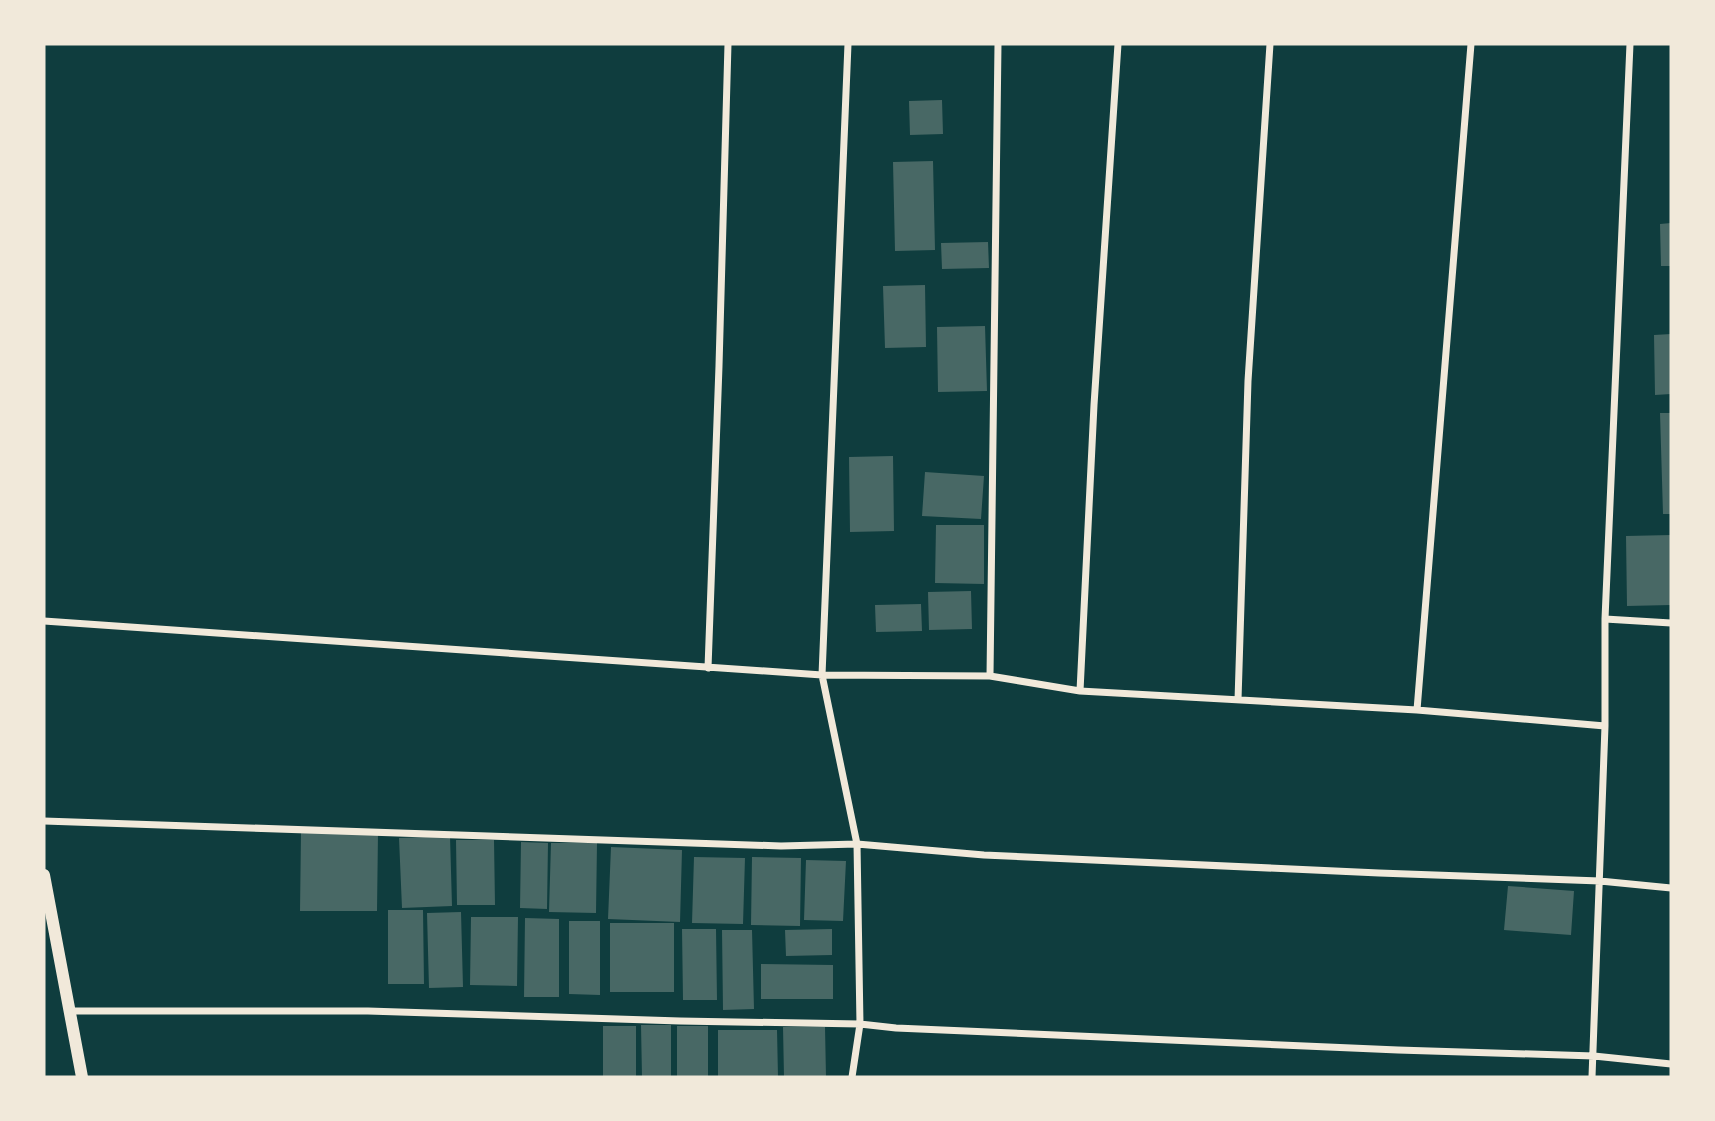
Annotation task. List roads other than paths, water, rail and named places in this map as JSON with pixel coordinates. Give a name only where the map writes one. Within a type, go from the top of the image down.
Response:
[{"type":"street","points":[[708,668],[727,44]]},
{"type":"street","points":[[848,44],[822,675],[857,844],[860,1024],[852,1077]]},
{"type":"street","points":[[990,676],[998,44]]},
{"type":"street","points":[[1080,691],[1094,405],[1118,44]]},
{"type":"street","points":[[1238,700],[1248,381],[1270,44]]},
{"type":"street","points":[[1417,710],[1471,44]]},
{"type":"street","points":[[1592,1077],[1605,726],[1605,619],[1630,44]]},
{"type":"street","points":[[1605,619],[1671,623]]},
{"type":"street","points":[[44,621],[822,675],[990,676],[1080,691],[1417,710],[1605,726]]},
{"type":"street","points":[[44,821],[767,846],[857,844],[998,856],[1600,881],[1671,888]]},
{"type":"street","points":[[44,875],[82,1077]]},
{"type":"street","points":[[69,1011],[368,1011],[860,1024],[1139,1039],[1594,1056],[1671,1064]]}]
